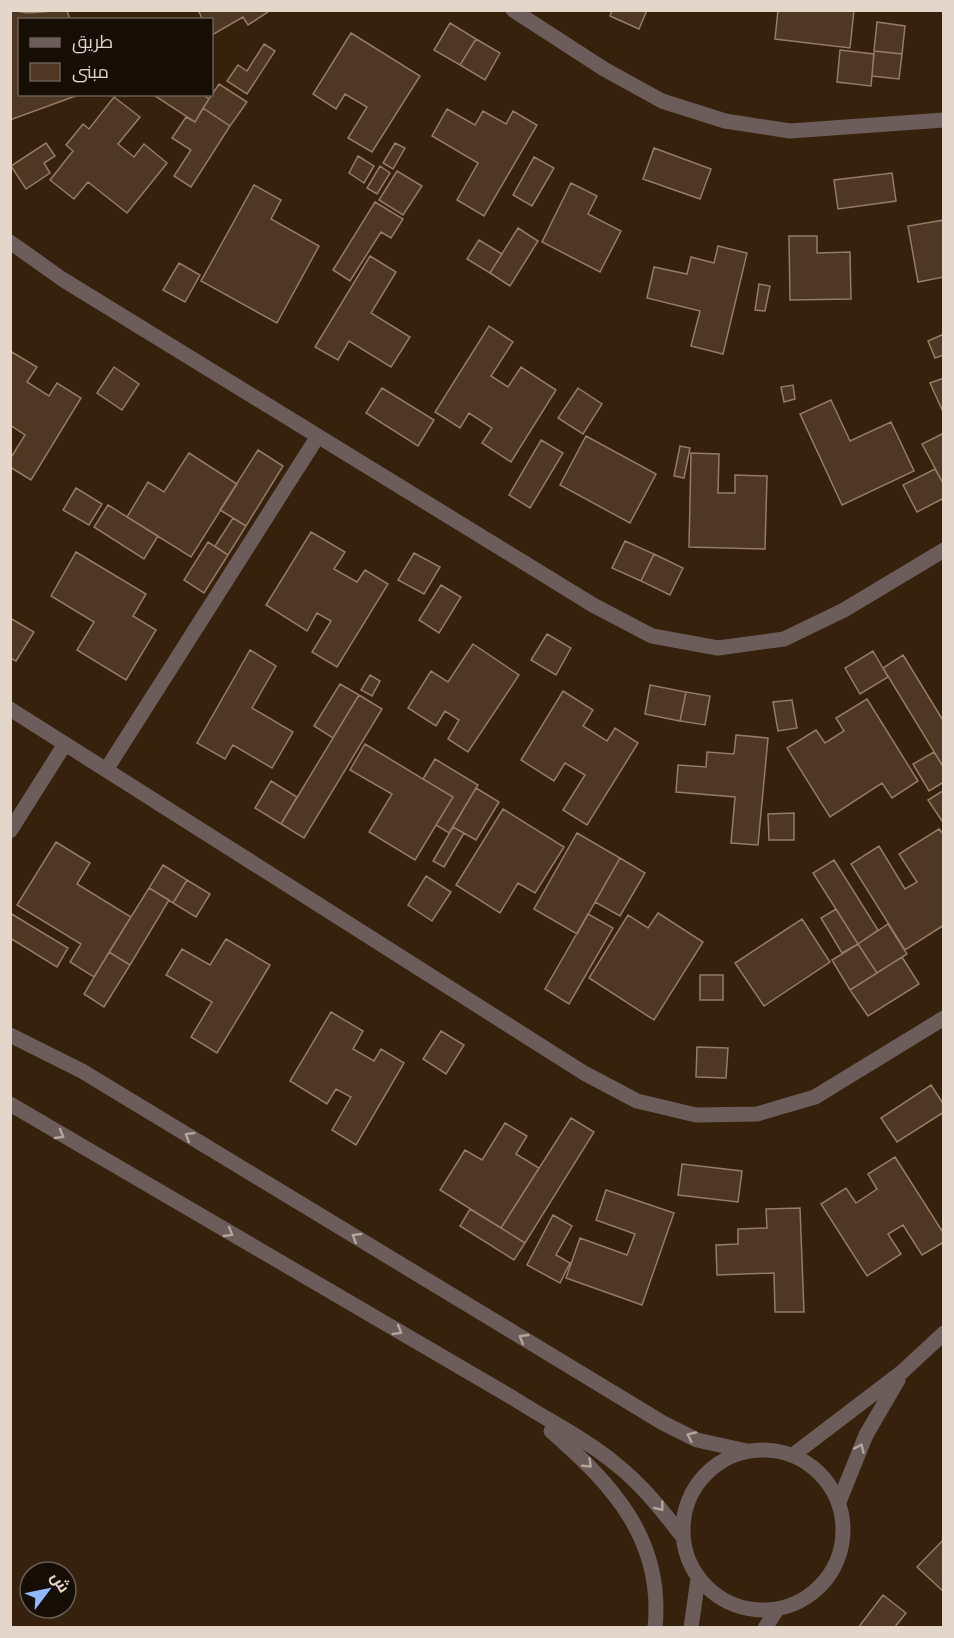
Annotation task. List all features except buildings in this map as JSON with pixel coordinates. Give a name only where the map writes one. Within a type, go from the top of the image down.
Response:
[{"type":"street","points":[[513,10],[604,69],[662,101],[724,121],[789,131],[944,120]]},
{"type":"street","points":[[10,242],[62,279],[593,605],[652,636],[718,648],[784,639],[844,610],[944,550]]},
{"type":"street","points":[[106,770],[318,436]]},
{"type":"street","points":[[10,709],[584,1073],[638,1101],[696,1115],[757,1114],[815,1097],[944,1017]]},
{"type":"street","points":[[10,831],[65,744]]},
{"type":"street","points":[[10,1035],[82,1071],[663,1423],[697,1440],[747,1451],[770,1450],[793,1455],[821,1474],[839,1502],[844,1531],[839,1559],[825,1583],[802,1601],[776,1611],[746,1610],[719,1598],[698,1578],[687,1558],[682,1536],[686,1507],[699,1481],[720,1462],[747,1451]]},
{"type":"street","points":[[10,1104],[513,1398],[616,1464],[652,1498],[682,1536]]},
{"type":"street","points":[[793,1455],[902,1372],[944,1333]]},
{"type":"street","points":[[839,1502],[866,1435],[902,1372]]},
{"type":"street","points":[[513,1398],[595,1470],[616,1494],[634,1521],[646,1551],[654,1581],[655,1628]]},
{"type":"street","points":[[691,1628],[698,1578]]},
{"type":"street","points":[[765,1628],[776,1611]]}]
